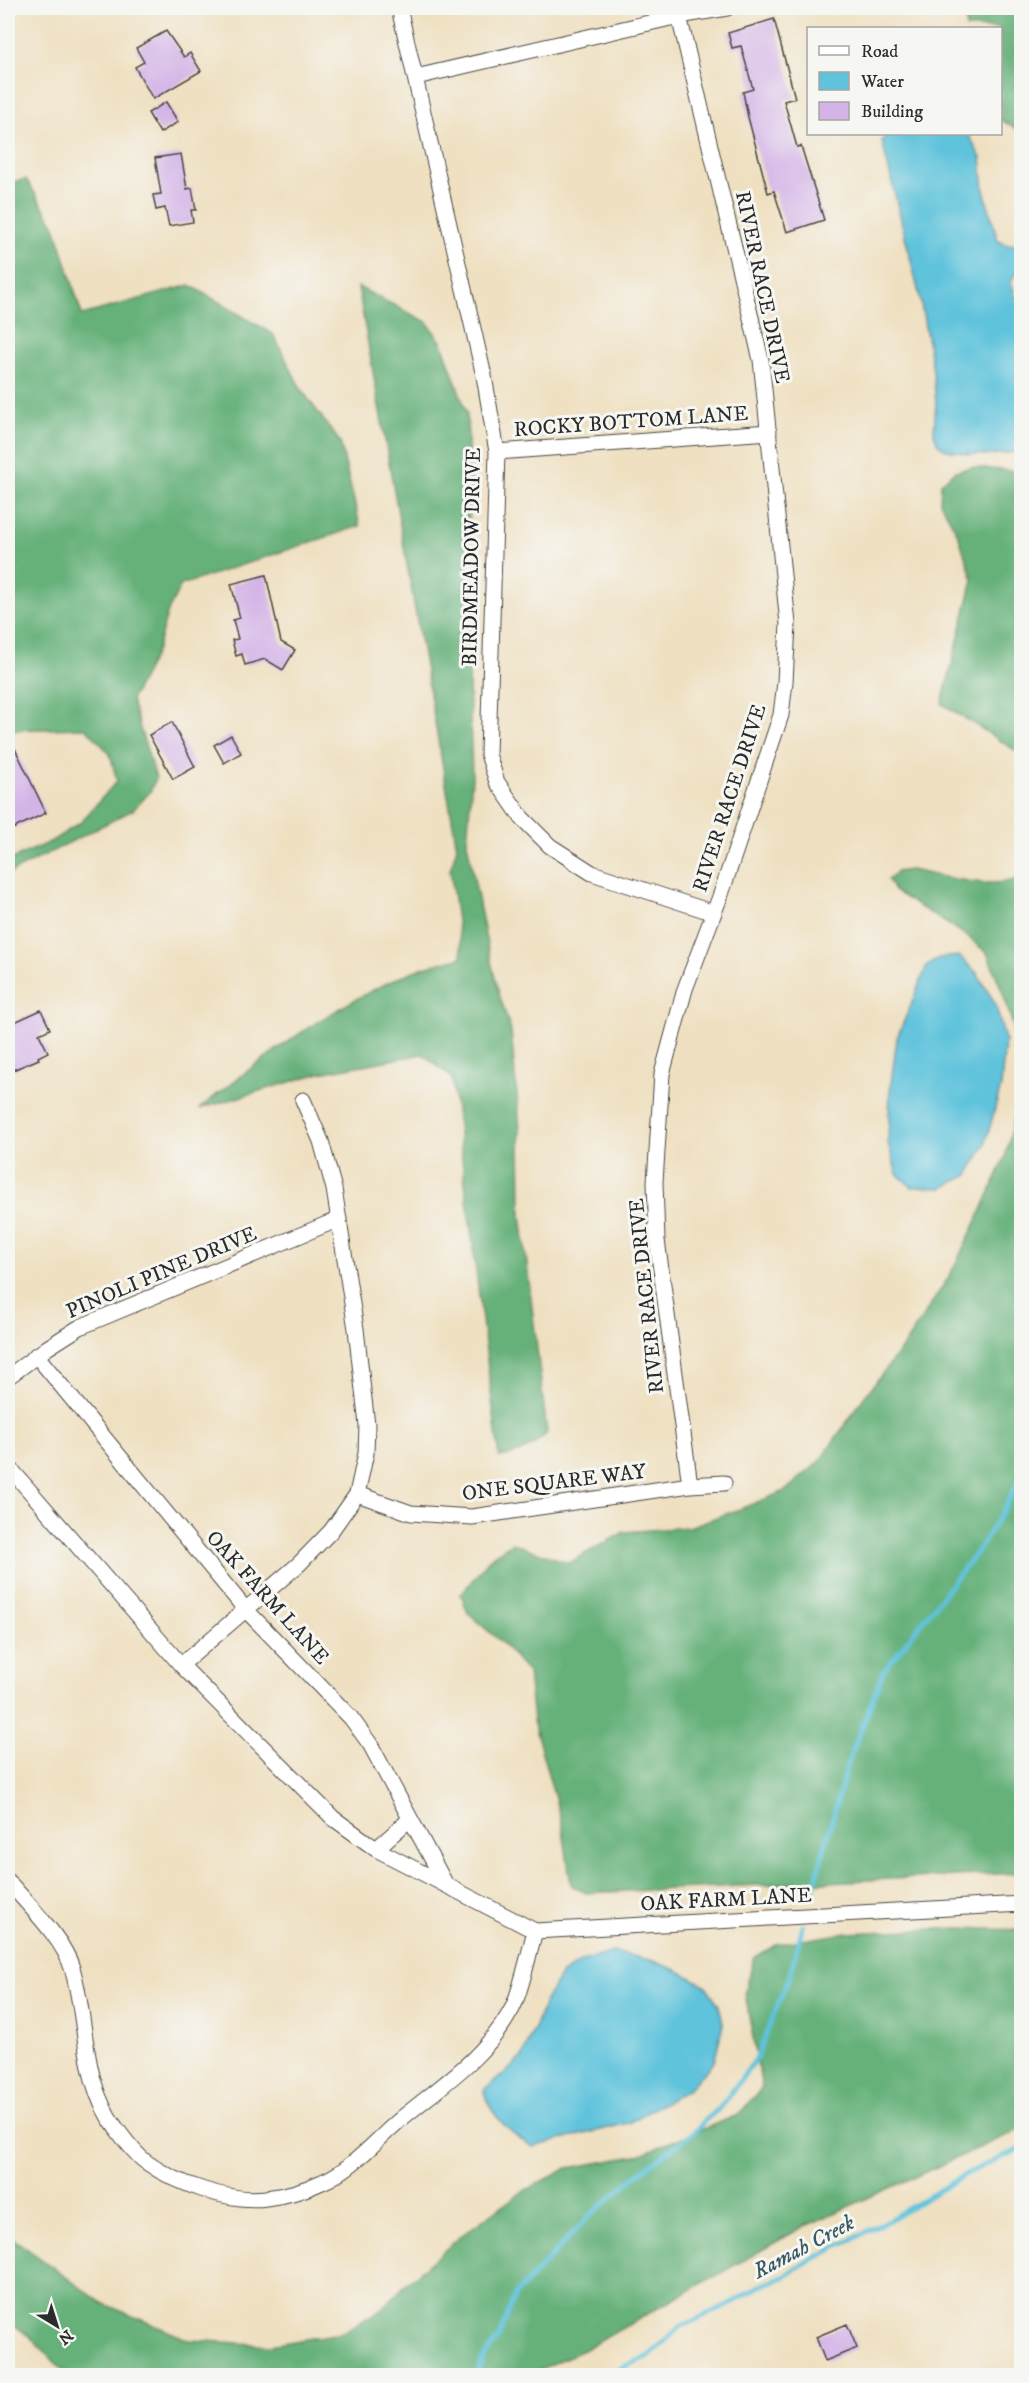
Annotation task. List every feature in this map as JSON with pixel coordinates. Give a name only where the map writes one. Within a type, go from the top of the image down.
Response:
[{"type":"street","name":"BIRDMEADOW DRIVE","points":[[399,8],[484,376],[497,452],[488,754],[497,782],[522,818],[550,846],[592,873],[714,913]]},
{"type":"street","points":[[416,77],[679,16],[726,8]]},
{"type":"street","name":"RIVER RACE DRIVE","points":[[679,16],[761,360],[788,624],[781,715],[714,913],[684,989],[662,1074],[655,1182],[657,1240],[690,1485]]},
{"type":"street","name":"ROCKY BOTTOM LANE","points":[[497,452],[769,432]]},
{"type":"street","points":[[181,1665],[299,1564],[331,1531],[357,1494],[366,1453],[367,1425],[356,1329],[339,1219],[326,1158],[303,1100]]},
{"type":"street","name":"PINOLI PINE DRIVE","points":[[8,1377],[36,1355],[80,1327],[339,1219]]},
{"type":"street","name":"OAK FARM LANE","points":[[36,1355],[246,1610],[351,1718],[369,1744],[445,1883]]},
{"type":"street","points":[[8,1466],[181,1665],[333,1818],[376,1849],[535,1931],[513,2008],[494,2037],[470,2064],[402,2118],[364,2154],[324,2182],[265,2199],[235,2198],[183,2183],[145,2162],[115,2127],[99,2098],[72,1965],[59,1942],[8,1881]]},
{"type":"street","name":"ONE SQUARE WAY","points":[[357,1494],[411,1513],[472,1517],[690,1485],[724,1483]]},
{"type":"street","points":[[376,1849],[410,1819]]},
{"type":"street","name":"OAK FARM LANE","points":[[535,1931],[1022,1904]]},
{"type":"green space","points":[[965,8],[1021,8],[1021,132],[1002,121],[1002,27],[966,27]]},
{"type":"green space","points":[[26,179],[55,226],[82,315],[190,285],[273,334],[301,389],[340,442],[360,526],[181,585],[168,611],[156,652],[131,700],[156,778],[150,792],[133,810],[8,874],[8,861],[52,841],[81,822],[117,781],[110,754],[86,728],[8,730],[8,183]]},
{"type":"green space","points":[[358,287],[427,322],[442,343],[467,414],[470,490],[466,581],[472,778],[467,842],[487,945],[511,1031],[520,1129],[521,1214],[547,1433],[525,1450],[499,1457],[452,1078],[423,1054],[320,1073],[199,1109],[276,1050],[356,999],[420,969],[462,957],[450,870],[457,847]]},
{"type":"green space","points":[[972,467],[1021,472],[1021,754],[942,704],[973,580],[958,534],[940,502],[941,483],[956,471]]},
{"type":"green space","points":[[910,870],[983,883],[1011,881],[1021,877],[1021,1873],[586,1893],[571,1885],[562,1823],[533,1721],[528,1672],[503,1644],[468,1613],[461,1594],[492,1556],[512,1543],[569,1563],[624,1532],[689,1527],[785,1491],[819,1462],[903,1347],[949,1277],[1005,1158],[1019,1098],[1020,1048],[1003,993],[987,953],[964,934],[894,891],[888,880],[896,872]]},
{"type":"green space","points":[[957,1928],[1021,1930],[1021,2129],[803,2227],[585,2349],[528,2375],[67,2375],[36,2342],[8,2320],[8,2235],[102,2303],[189,2340],[271,2345],[341,2333],[381,2310],[406,2284],[462,2235],[522,2192],[568,2168],[636,2156],[738,2115],[762,2088],[745,1993],[754,1958],[777,1944],[847,1933]]},
{"type":"water","points":[[886,135],[969,135],[981,158],[984,190],[998,241],[1007,245],[1021,243],[1021,267],[1011,282],[1021,313],[1021,451],[992,455],[969,454],[947,450],[938,444],[934,434],[936,403],[933,371],[920,298],[882,141]]},
{"type":"water","points":[[959,956],[976,972],[995,1003],[1005,1040],[1001,1086],[985,1145],[968,1175],[942,1188],[912,1187],[897,1174],[888,1143],[890,1091],[897,1038],[927,966],[939,958]]},
{"type":"water","points":[[613,1952],[651,1960],[679,1971],[706,1986],[719,2005],[723,2024],[714,2062],[687,2090],[628,2123],[533,2147],[518,2137],[496,2116],[484,2091],[522,2058],[548,1995],[562,1974],[582,1961]]},
{"type":"building","points":[[774,19],[795,98],[784,101],[797,147],[801,146],[824,220],[787,232],[774,191],[768,193],[748,117],[743,92],[753,89],[741,46],[732,48],[728,33]]},
{"type":"building","points":[[166,31],[184,57],[190,53],[201,71],[153,99],[135,67],[144,62],[136,48]]},
{"type":"building","points":[[166,102],[178,122],[160,133],[148,113]]},
{"type":"building","points":[[181,154],[187,189],[192,188],[196,210],[191,210],[193,222],[169,226],[165,208],[156,210],[153,195],[161,194],[155,158]]},
{"type":"building","points":[[266,575],[281,642],[295,650],[283,670],[265,659],[245,665],[242,654],[236,656],[232,640],[238,639],[233,620],[240,618],[231,584]]},
{"type":"building","points":[[172,722],[195,767],[173,779],[149,735]]},
{"type":"building","points":[[8,734],[46,813],[8,831]]},
{"type":"building","points":[[231,735],[241,753],[224,763],[214,745]]},
{"type":"building","points":[[41,1010],[50,1029],[39,1034],[48,1052],[38,1057],[39,1059],[8,1072],[8,1025]]},
{"type":"building","points":[[847,2324],[857,2348],[825,2361],[816,2337]]},
{"type":"waterway","points":[[811,1897],[847,1766],[883,1672],[978,1550],[1004,1509],[1022,1474]]},
{"type":"waterway","points":[[475,2376],[484,2357],[500,2335],[515,2295],[589,2216],[644,2169],[697,2130],[720,2108],[756,2059],[790,1974],[803,1926]]},
{"type":"waterway","name":"Ramah Creek","points":[[603,2376],[649,2356],[680,2327],[732,2303],[760,2286],[786,2276],[796,2268],[889,2220],[968,2173],[1022,2148]]}]
